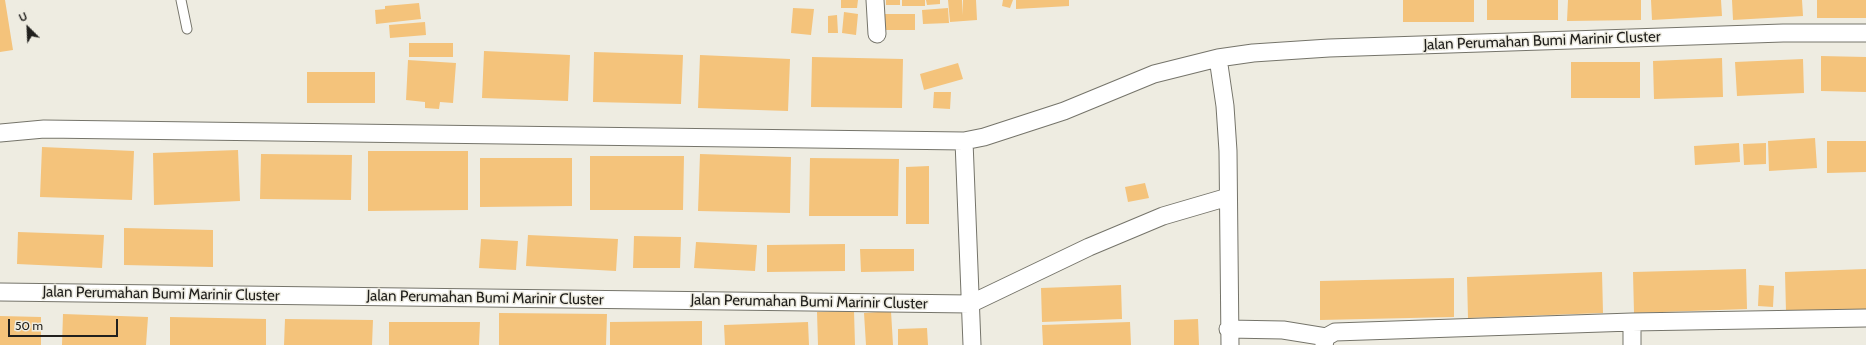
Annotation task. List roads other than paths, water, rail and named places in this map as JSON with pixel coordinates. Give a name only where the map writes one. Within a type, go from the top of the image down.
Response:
[{"type":"street","points":[[875,0],[877,34]]},
{"type":"street","name":"Jalan Perumahan Bumi Marinir Cluster","points":[[0,133],[44,129],[964,142],[984,137],[1064,110],[1154,74],[1218,58],[1288,50],[1337,47],[1775,34],[1866,33]]},
{"type":"street","points":[[1218,58],[1222,75],[1228,136],[1229,337],[1283,330],[1325,341],[1335,332],[1632,322],[1866,318]]},
{"type":"street","points":[[964,142],[972,345]]},
{"type":"street","name":"Jalan Perumahan Bumi Marinir Cluster","points":[[0,292],[970,304],[1089,246],[1163,216],[1228,197]]},
{"type":"street","points":[[1632,322],[1632,345]]},
{"type":"lane","points":[[181,0],[187,29]]}]
